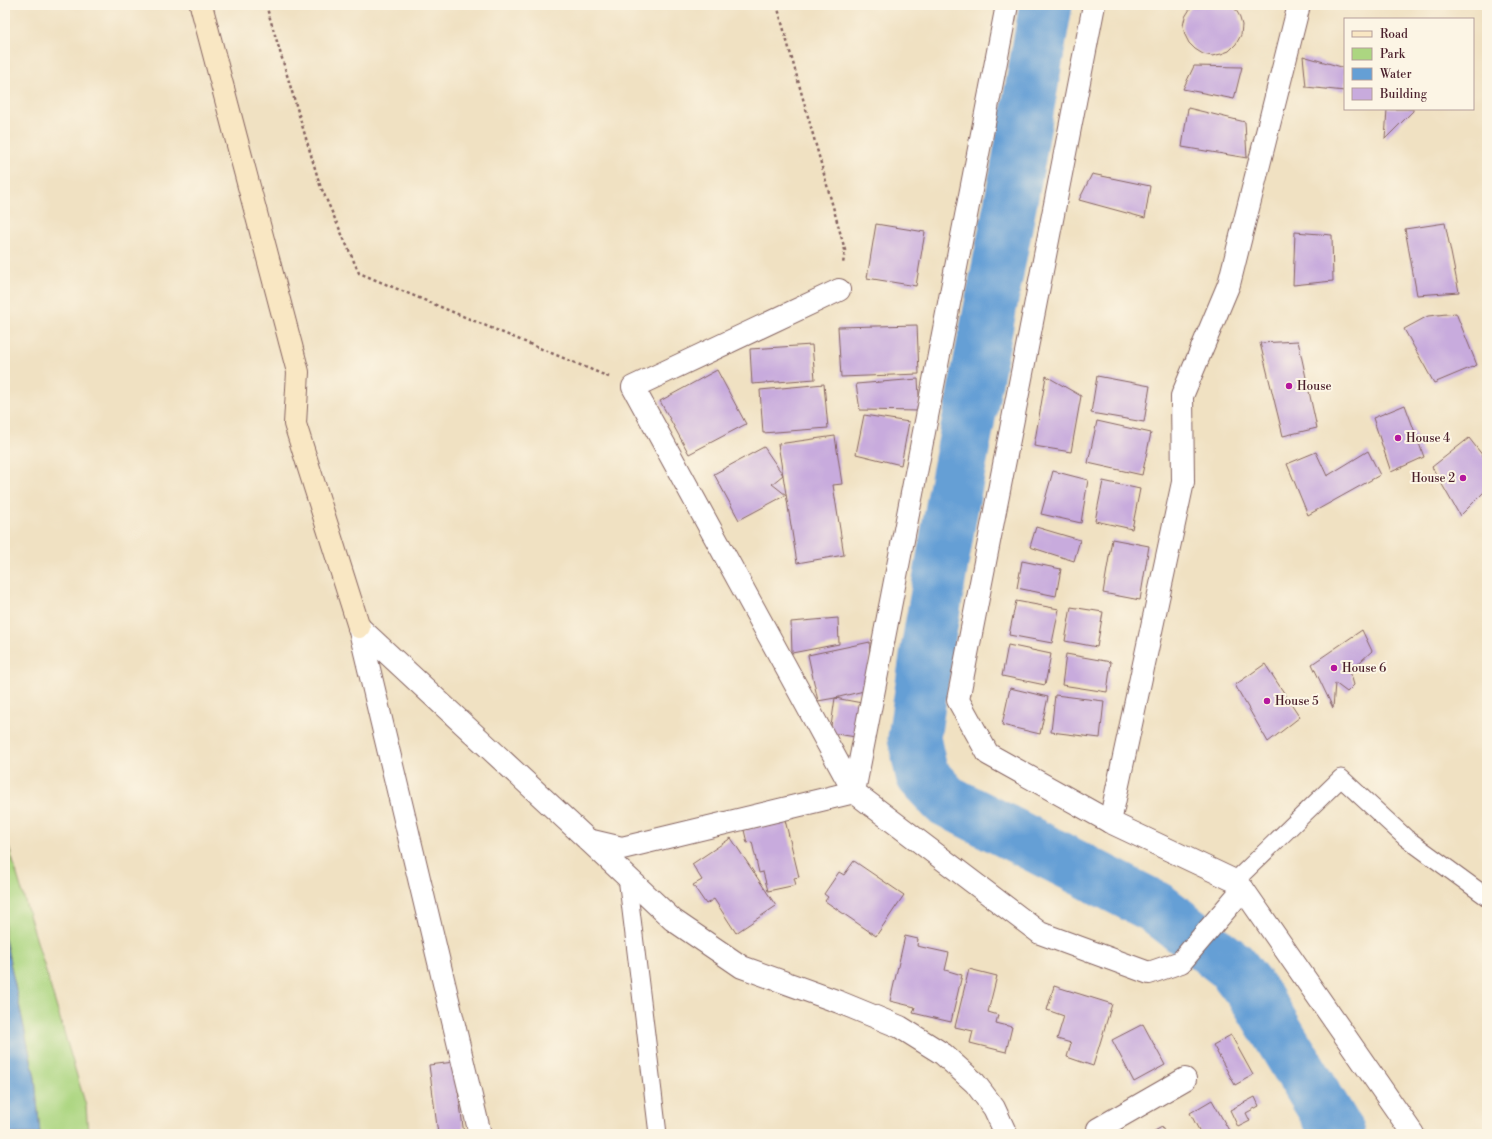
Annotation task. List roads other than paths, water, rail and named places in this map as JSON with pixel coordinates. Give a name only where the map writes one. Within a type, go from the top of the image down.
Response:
[{"type":"street","points":[[201,5],[298,372],[295,424],[358,627],[480,1134]]},
{"type":"street","points":[[854,792],[1007,5]]},
{"type":"street","points":[[1094,5],[958,700],[988,754],[1110,822],[1239,885],[1412,1134]]},
{"type":"street","points":[[1110,822],[1183,482],[1182,396],[1229,284],[1299,5]]},
{"type":"street","points":[[840,290],[633,387],[854,792],[1040,933],[1149,973],[1181,962],[1239,885]]},
{"type":"street","points":[[358,627],[672,920],[742,967],[839,1002],[900,1027],[943,1054],[975,1083],[994,1108],[1006,1134]]},
{"type":"street","points":[[588,840],[622,848],[854,792]]},
{"type":"street","points":[[1098,1134],[1098,1129],[1185,1079]]},
{"type":"lane","points":[[1239,885],[1341,778],[1406,838],[1487,897]]},
{"type":"lane","points":[[627,877],[658,1134]]},
{"type":"water","points":[[5,939],[35,1078],[40,1134],[5,1134]]},
{"type":"waterway","points":[[1046,5],[1016,175],[952,506],[927,650],[914,738],[922,775],[945,800],[1157,908],[1232,966],[1257,999],[1339,1134]]},
{"type":"place","name":"House","points":[[1289,386]]},
{"type":"place","name":"House 4","points":[[1398,438]]},
{"type":"place","name":"House 2","points":[[1463,478]]},
{"type":"place","name":"House 6","points":[[1334,668]]},
{"type":"place","name":"House 5","points":[[1267,701]]}]
